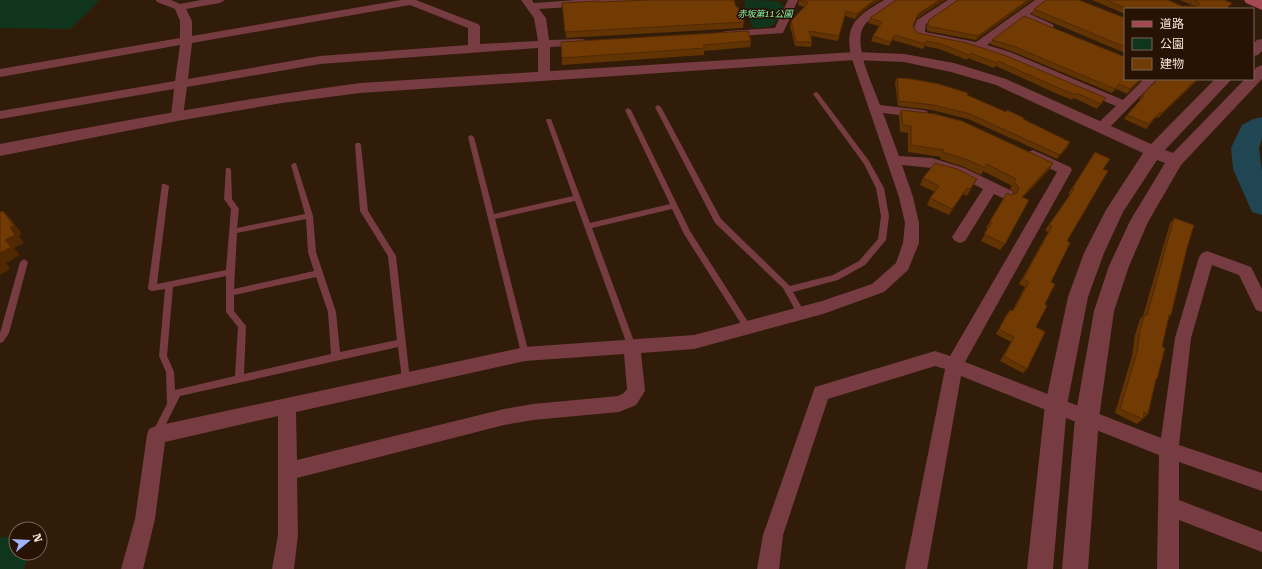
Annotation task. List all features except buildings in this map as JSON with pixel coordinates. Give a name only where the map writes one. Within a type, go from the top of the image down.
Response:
[{"type":"main road","points":[[1251,0],[1262,5]]},
{"type":"street","points":[[162,0],[179,7],[220,0]]},
{"type":"street","points":[[529,3],[628,0]]},
{"type":"street","points":[[716,35],[779,31],[793,0]]},
{"type":"street","points":[[132,569],[137,554],[149,499],[156,435],[525,354],[694,342],[801,313],[878,288],[902,266],[911,243],[912,223],[894,160],[855,56],[853,37],[863,18],[892,0]]},
{"type":"street","points":[[955,0],[921,22],[919,30],[920,34],[978,46],[1025,62],[1124,105]]},
{"type":"street","points":[[978,46],[1042,0]]},
{"type":"street","points":[[0,73],[408,1],[474,26],[474,48]]},
{"type":"street","points":[[529,3],[540,18],[544,45],[544,75]]},
{"type":"street","points":[[177,116],[186,41],[186,21],[179,7]]},
{"type":"street","points":[[1022,15],[1059,31]]},
{"type":"street","points":[[0,115],[320,60],[474,48],[591,42]]},
{"type":"street","points":[[1254,51],[1262,43]]},
{"type":"street","points":[[0,150],[177,116],[282,98],[360,88],[855,56],[904,58],[961,70],[1001,82],[1175,161]]},
{"type":"street","points":[[1254,78],[1262,70]]},
{"type":"street","points":[[1102,127],[1150,80]]},
{"type":"street","points":[[1040,569],[1056,405],[1078,297],[1094,253],[1115,210],[1153,152],[1223,80]]},
{"type":"street","points":[[1075,569],[1087,418],[1104,311],[1119,266],[1139,221],[1175,161],[1252,80]]},
{"type":"street","points":[[875,108],[932,115]]},
{"type":"street","points":[[916,569],[954,366],[1065,170],[1017,148]]},
{"type":"street","points":[[894,160],[932,163],[959,171],[1007,195]]},
{"type":"street","points":[[960,237],[991,187]]},
{"type":"street","points":[[1168,569],[1169,450],[1183,338],[1207,257],[1245,271],[1262,305]]},
{"type":"street","points":[[288,471],[504,417],[533,412],[619,404],[630,399],[636,391],[632,347]]},
{"type":"street","points":[[768,569],[773,535],[820,393],[935,358],[1169,450],[1262,482]]},
{"type":"street","points":[[283,569],[288,535],[287,407]]},
{"type":"street","points":[[1168,506],[1262,542]]},
{"type":"lane","points":[[788,290],[835,278],[862,264],[882,240],[884,216],[880,188],[867,163],[816,94]]},
{"type":"lane","points":[[658,107],[718,221],[786,286],[801,313]]},
{"type":"lane","points":[[628,110],[687,232],[748,328]]},
{"type":"lane","points":[[549,120],[632,347]]},
{"type":"lane","points":[[472,138],[525,354]]},
{"type":"lane","points":[[358,145],[364,211],[392,256],[406,380]]},
{"type":"lane","points":[[294,165],[309,216],[312,252],[332,312],[336,357]]},
{"type":"lane","points":[[228,170],[228,198],[235,208],[230,272],[230,312],[242,326],[239,379]]},
{"type":"lane","points":[[165,186],[152,288],[230,272]]},
{"type":"lane","points":[[491,217],[578,198]]},
{"type":"lane","points":[[588,226],[674,206]]},
{"type":"lane","points":[[234,230],[309,216]]},
{"type":"lane","points":[[0,339],[6,333],[24,262]]},
{"type":"lane","points":[[230,292],[320,273]]},
{"type":"lane","points":[[169,284],[163,356],[170,372],[171,406]]},
{"type":"lane","points":[[156,435],[178,393],[402,342]]},
{"type":"green space","points":[[0,0],[99,1],[70,29],[0,28]]},
{"type":"green space","name":"赤坂第11公園","points":[[745,0],[778,1],[784,7],[774,24],[767,27],[754,28],[746,14]]},
{"type":"green space","points":[[8,536],[8,561],[26,561],[24,569],[0,569],[0,538]]},
{"type":"waterway","points":[[1262,125],[1251,131],[1245,148],[1247,169],[1262,205]]}]
